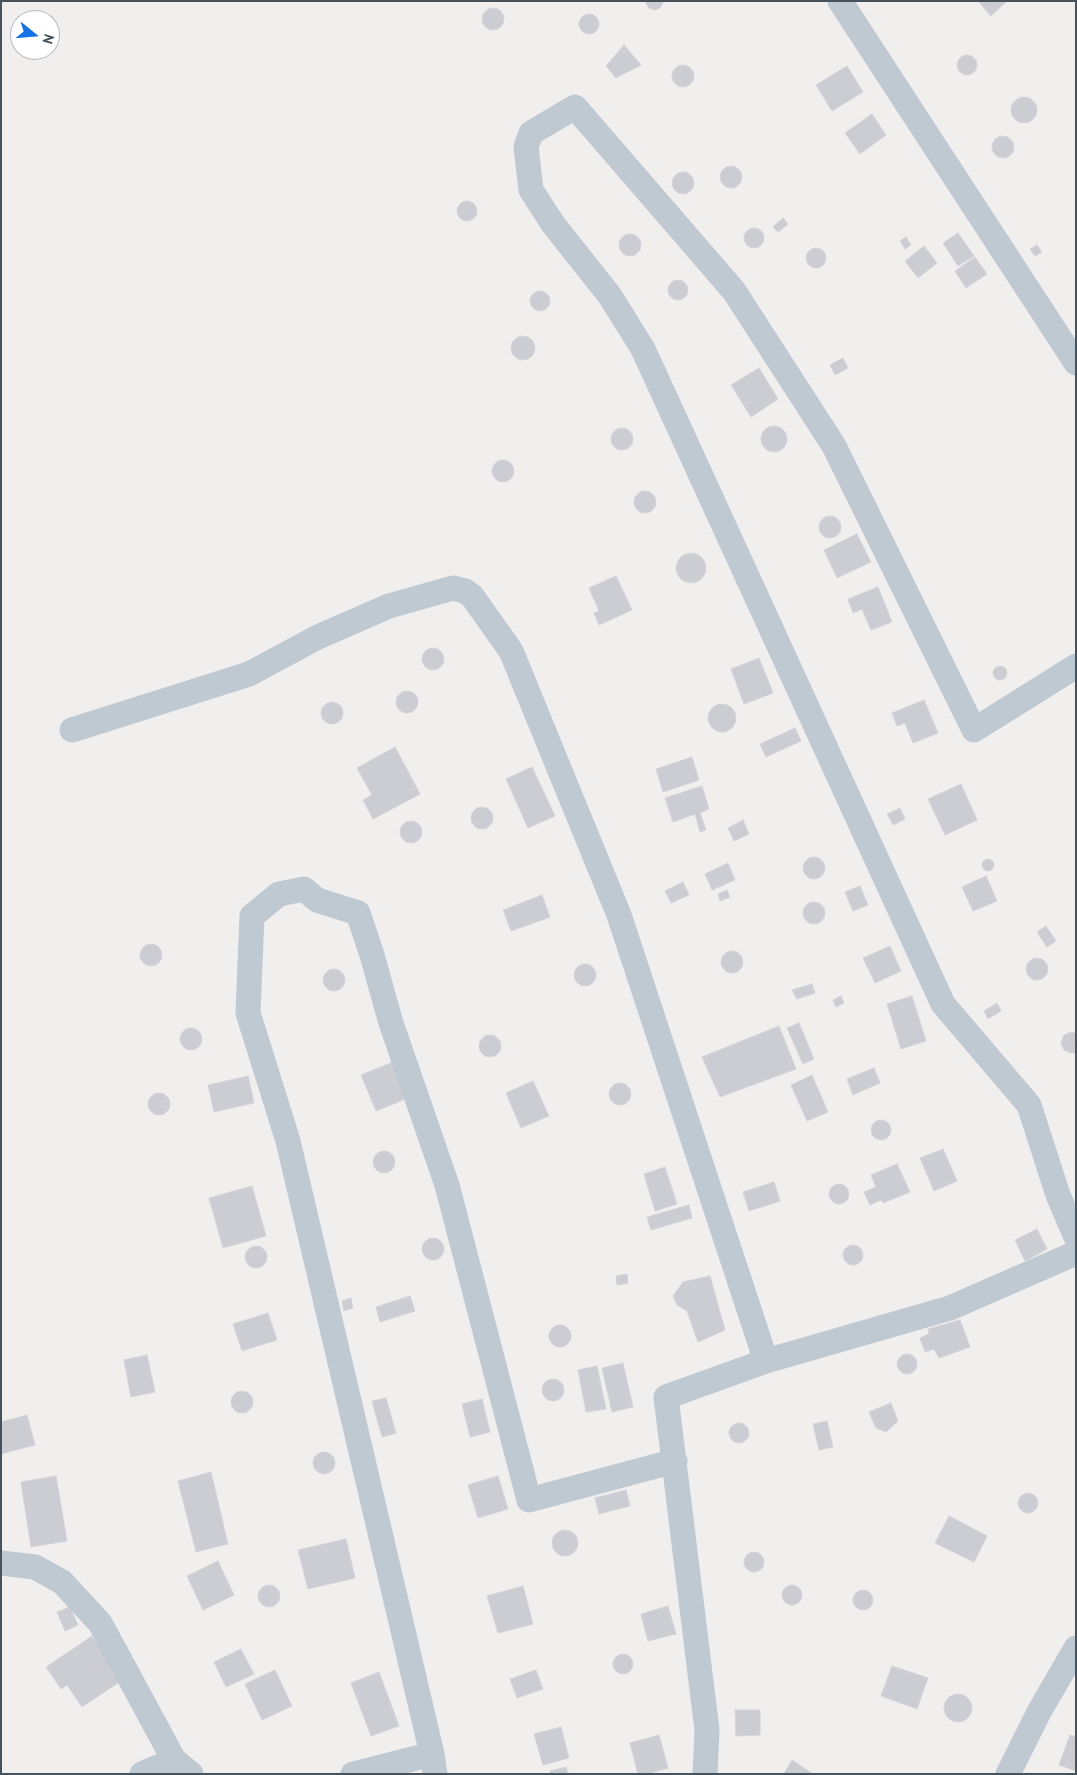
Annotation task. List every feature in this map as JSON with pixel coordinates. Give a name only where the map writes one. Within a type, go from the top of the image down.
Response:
[{"type":"street","points":[[840,1],[1076,363]]},
{"type":"street","points":[[1076,666],[974,730],[834,446],[734,291],[575,107],[531,133],[526,147],[531,190],[553,224],[610,296],[643,349],[943,1004],[1029,1105],[1058,1195],[1076,1237]]},
{"type":"street","points":[[72,730],[249,674],[318,637],[389,606],[453,588],[465,591],[472,596],[511,651],[618,916],[766,1362]]},
{"type":"street","points":[[353,1774],[434,1764],[288,1141],[248,1013],[252,916],[279,894],[304,889],[318,900],[358,914],[372,955],[391,1023],[447,1186],[529,1500],[675,1461]]},
{"type":"street","points":[[705,1774],[707,1730],[666,1397],[766,1362],[950,1308],[1076,1253]]},
{"type":"street","points":[[1,1563],[35,1567],[62,1582],[100,1623],[182,1767],[142,1774]]},
{"type":"street","points":[[1008,1774],[1039,1712],[1076,1648]]},
{"type":"building","points":[[645,1],[664,1],[660,8],[655,10],[649,8]]},
{"type":"building","points":[[978,1],[1007,1],[991,16]]},
{"type":"building","points":[[493,8],[503,15],[504,19],[497,29],[493,30],[483,23],[482,19],[489,9]]},
{"type":"building","points":[[585,14],[593,14],[599,20],[599,28],[593,34],[585,34],[579,28],[579,20]]},
{"type":"building","points":[[624,45],[641,65],[616,78],[606,66]]},
{"type":"building","points":[[963,55],[971,55],[977,61],[977,69],[971,75],[963,75],[957,69],[957,61]]},
{"type":"building","points":[[683,65],[693,72],[694,76],[687,86],[683,87],[673,80],[672,76],[679,66]]},
{"type":"building","points":[[847,66],[863,92],[832,111],[816,85]]},
{"type":"building","points":[[1024,97],[1033,101],[1037,110],[1033,119],[1024,123],[1015,119],[1011,110],[1015,101]]},
{"type":"building","points":[[872,114],[886,135],[860,154],[845,133]]},
{"type":"building","points":[[1003,136],[1013,143],[1014,147],[1007,157],[1003,158],[993,151],[992,147],[999,137]]},
{"type":"building","points":[[731,166],[741,173],[742,177],[735,187],[731,188],[721,181],[720,177],[727,167]]},
{"type":"building","points":[[683,172],[693,179],[694,183],[687,193],[683,194],[673,187],[672,183],[679,173]]},
{"type":"building","points":[[463,201],[471,201],[477,207],[477,215],[471,221],[463,221],[457,215],[457,207]]},
{"type":"building","points":[[783,218],[788,224],[778,232],[773,227]]},
{"type":"building","points":[[750,228],[758,228],[764,234],[764,242],[758,248],[750,248],[744,242],[744,234]]},
{"type":"building","points":[[958,233],[974,256],[958,266],[943,243]]},
{"type":"building","points":[[630,234],[640,241],[641,245],[634,255],[630,256],[620,249],[619,245],[626,235]]},
{"type":"building","points":[[906,237],[911,245],[905,249],[900,241]]},
{"type":"building","points":[[1037,245],[1042,252],[1035,256],[1030,249]]},
{"type":"building","points":[[924,246],[937,263],[918,278],[905,261]]},
{"type":"building","points":[[812,248],[820,248],[826,254],[826,262],[820,268],[812,268],[806,262],[806,254]]},
{"type":"building","points":[[975,257],[987,274],[966,288],[955,271]]},
{"type":"building","points":[[674,280],[682,280],[688,286],[688,294],[682,300],[674,300],[668,294],[668,286]]},
{"type":"building","points":[[536,291],[544,291],[550,297],[550,305],[544,311],[536,311],[530,305],[530,297]]},
{"type":"building","points":[[523,336],[528,337],[534,343],[534,353],[528,359],[523,360],[518,359],[512,353],[511,348],[512,343],[518,337]]},
{"type":"building","points":[[843,358],[848,368],[835,375],[830,365]]},
{"type":"building","points":[[759,368],[778,399],[751,417],[731,385]]},
{"type":"building","points":[[774,426],[783,430],[787,439],[783,448],[774,452],[765,448],[761,439],[765,430]]},
{"type":"building","points":[[622,428],[632,435],[633,439],[626,449],[622,450],[612,443],[611,439],[618,429]]},
{"type":"building","points":[[503,460],[513,467],[514,471],[507,481],[503,482],[493,475],[492,471],[499,461]]},
{"type":"building","points":[[645,491],[655,498],[656,502],[649,512],[645,513],[635,506],[634,502],[641,492]]},
{"type":"building","points":[[830,516],[840,523],[841,527],[834,537],[830,538],[820,531],[819,527],[826,517]]},
{"type":"building","points":[[857,534],[871,562],[837,578],[824,550]]},
{"type":"building","points":[[691,553],[697,554],[705,562],[705,574],[697,582],[691,583],[685,582],[677,574],[676,568],[677,562],[685,554]]},
{"type":"building","points":[[616,576],[632,610],[599,625],[594,613],[599,611],[589,588]]},
{"type":"building","points":[[878,587],[892,622],[871,630],[862,609],[853,613],[848,599]]},
{"type":"building","points":[[433,648],[443,655],[444,659],[437,669],[433,670],[423,663],[422,659],[429,649]]},
{"type":"building","points":[[759,658],[773,693],[744,704],[731,669]]},
{"type":"building","points":[[997,666],[1003,666],[1007,673],[1003,680],[997,680],[993,676],[993,670]]},
{"type":"building","points":[[407,691],[415,694],[418,702],[415,710],[407,713],[399,710],[396,702],[399,694]]},
{"type":"building","points":[[924,700],[938,733],[913,743],[905,723],[897,726],[892,713]]},
{"type":"building","points":[[332,702],[342,709],[343,713],[336,723],[332,724],[322,717],[321,713],[328,703]]},
{"type":"building","points":[[722,704],[732,708],[736,718],[732,728],[722,732],[712,728],[708,718],[712,708]]},
{"type":"building","points":[[795,728],[801,741],[766,757],[760,744]]},
{"type":"building","points":[[395,747],[420,794],[373,819],[363,800],[372,795],[357,768]]},
{"type":"building","points":[[692,757],[699,780],[663,792],[656,769]]},
{"type":"building","points":[[532,767],[555,816],[528,828],[506,779]]},
{"type":"building","points":[[961,784],[977,820],[945,835],[928,799]]},
{"type":"building","points":[[702,786],[709,809],[700,813],[706,830],[700,832],[695,814],[673,822],[665,798]]},
{"type":"building","points":[[482,807],[492,814],[493,818],[486,828],[482,829],[472,822],[471,818],[478,808]]},
{"type":"building","points":[[900,808],[905,819],[893,825],[887,814]]},
{"type":"building","points":[[743,820],[749,834],[734,841],[728,828]]},
{"type":"building","points":[[411,821],[421,828],[422,832],[415,842],[411,843],[401,836],[400,832],[407,822]]},
{"type":"building","points":[[814,857],[824,864],[825,868],[818,878],[814,879],[804,872],[803,868],[810,858]]},
{"type":"building","points":[[986,859],[990,859],[994,865],[990,871],[986,871],[982,867],[982,863]]},
{"type":"building","points":[[728,863],[735,880],[712,890],[705,874]]},
{"type":"building","points":[[986,876],[997,901],[973,911],[962,887]]},
{"type":"building","points":[[683,882],[689,895],[671,903],[665,891]]},
{"type":"building","points":[[860,886],[868,905],[853,911],[845,892]]},
{"type":"building","points":[[727,890],[730,897],[720,901],[718,894]]},
{"type":"building","points":[[542,895],[550,917],[511,931],[503,910]]},
{"type":"building","points":[[814,902],[824,909],[825,913],[818,923],[814,924],[804,917],[803,913],[810,903]]},
{"type":"building","points":[[1046,926],[1056,941],[1047,947],[1037,932]]},
{"type":"building","points":[[151,944],[159,947],[162,955],[159,963],[151,966],[143,963],[140,955],[143,947]]},
{"type":"building","points":[[890,946],[901,971],[875,983],[863,958]]},
{"type":"building","points":[[732,951],[742,958],[743,962],[736,972],[732,973],[722,966],[721,962],[728,952]]},
{"type":"building","points":[[1037,958],[1045,961],[1048,969],[1045,977],[1037,980],[1029,977],[1026,969],[1029,961]]},
{"type":"building","points":[[585,964],[593,967],[596,975],[593,983],[585,986],[577,983],[574,975],[577,967]]},
{"type":"building","points":[[334,969],[342,972],[345,980],[342,988],[334,991],[326,988],[323,980],[326,972]]},
{"type":"building","points":[[812,984],[815,993],[797,999],[792,990]]},
{"type":"building","points":[[841,996],[844,1003],[836,1007],[833,1000]]},
{"type":"building","points":[[912,996],[926,1041],[901,1049],[887,1004]]},
{"type":"building","points":[[997,1003],[1001,1011],[988,1019],[984,1011]]},
{"type":"building","points":[[799,1023],[814,1059],[803,1064],[787,1028]]},
{"type":"building","points":[[779,1026],[796,1069],[720,1097],[702,1057]]},
{"type":"building","points":[[191,1028],[199,1031],[202,1039],[199,1047],[191,1050],[183,1047],[180,1039],[183,1031]]},
{"type":"building","points":[[1071,1032],[1076,1033],[1076,1053],[1064,1050],[1061,1043],[1064,1035]]},
{"type":"building","points":[[490,1035],[498,1038],[501,1046],[498,1054],[490,1057],[482,1054],[479,1046],[482,1038]]},
{"type":"building","points":[[393,1062],[408,1098],[376,1111],[361,1075]]},
{"type":"building","points":[[874,1068],[880,1083],[853,1095],[847,1079]]},
{"type":"building","points":[[812,1075],[828,1112],[807,1121],[791,1085]]},
{"type":"building","points":[[248,1076],[254,1103],[214,1112],[208,1085]]},
{"type":"building","points":[[533,1081],[549,1116],[521,1128],[506,1093]]},
{"type":"building","points":[[620,1083],[628,1086],[631,1094],[628,1102],[620,1105],[612,1102],[609,1094],[612,1086]]},
{"type":"building","points":[[159,1093],[167,1096],[170,1104],[167,1112],[159,1115],[151,1112],[148,1104],[151,1096]]},
{"type":"building","points":[[881,1120],[888,1123],[891,1130],[888,1137],[881,1140],[874,1137],[871,1130],[874,1123]]},
{"type":"building","points":[[943,1149],[957,1181],[934,1191],[920,1158]]},
{"type":"building","points":[[384,1151],[392,1154],[395,1162],[392,1170],[384,1173],[376,1170],[373,1162],[376,1154]]},
{"type":"building","points":[[897,1164],[910,1192],[883,1203],[881,1200],[870,1205],[864,1192],[876,1187],[871,1175]]},
{"type":"building","points":[[665,1167],[677,1204],[655,1211],[644,1174]]},
{"type":"building","points":[[774,1182],[780,1201],[749,1211],[743,1192]]},
{"type":"building","points":[[839,1184],[846,1187],[849,1194],[846,1201],[839,1204],[832,1201],[829,1194],[832,1187]]},
{"type":"building","points":[[252,1186],[266,1236],[223,1248],[209,1198]]},
{"type":"building","points":[[689,1205],[692,1218],[651,1230],[647,1217]]},
{"type":"building","points":[[1037,1229],[1047,1249],[1025,1261],[1015,1240]]},
{"type":"building","points":[[433,1238],[441,1241],[444,1249],[441,1257],[433,1260],[425,1257],[422,1249],[425,1241]]},
{"type":"building","points":[[853,1245],[860,1248],[863,1255],[860,1262],[853,1265],[846,1262],[843,1255],[846,1248]]},
{"type":"building","points":[[256,1246],[264,1249],[267,1257],[264,1265],[256,1268],[248,1265],[245,1257],[248,1249]]},
{"type":"building","points":[[627,1274],[628,1283],[617,1285],[616,1276]]},
{"type":"building","points":[[710,1276],[725,1330],[698,1342],[687,1311],[677,1305],[673,1296],[683,1282]]},
{"type":"building","points":[[410,1296],[415,1311],[380,1322],[376,1307]]},
{"type":"building","points":[[351,1298],[353,1308],[344,1311],[342,1301]]},
{"type":"building","points":[[268,1313],[277,1340],[242,1351],[233,1324]]},
{"type":"building","points":[[960,1320],[970,1347],[939,1358],[934,1349],[925,1352],[920,1338],[929,1334],[928,1329]]},
{"type":"building","points":[[560,1325],[568,1328],[571,1336],[568,1344],[560,1347],[552,1344],[549,1336],[552,1328]]},
{"type":"building","points":[[907,1354],[914,1357],[917,1364],[914,1371],[907,1374],[900,1371],[897,1364],[900,1357]]},
{"type":"building","points":[[147,1355],[155,1392],[131,1397],[124,1360]]},
{"type":"building","points":[[623,1363],[633,1407],[612,1412],[602,1368]]},
{"type":"building","points":[[597,1366],[606,1409],[586,1412],[578,1370]]},
{"type":"building","points":[[553,1379],[561,1382],[564,1390],[561,1398],[553,1401],[545,1398],[542,1390],[545,1382]]},
{"type":"building","points":[[242,1391],[250,1394],[253,1402],[250,1410],[242,1413],[234,1410],[231,1402],[234,1394]]},
{"type":"building","points":[[386,1398],[396,1433],[382,1437],[372,1401]]},
{"type":"building","points":[[482,1399],[490,1432],[470,1437],[462,1404]]},
{"type":"building","points":[[891,1403],[898,1421],[886,1432],[876,1428],[869,1412]]},
{"type":"building","points":[[27,1415],[35,1445],[1,1454],[1,1422]]},
{"type":"building","points":[[827,1421],[833,1447],[819,1450],[813,1424]]},
{"type":"building","points":[[739,1423],[746,1426],[749,1433],[746,1440],[739,1443],[732,1440],[729,1433],[732,1426]]},
{"type":"building","points":[[324,1452],[332,1455],[335,1463],[332,1471],[324,1474],[316,1471],[313,1463],[316,1455]]},
{"type":"building","points":[[211,1472],[228,1544],[196,1552],[178,1481]]},
{"type":"building","points":[[56,1476],[67,1541],[31,1547],[21,1482]]},
{"type":"building","points":[[498,1476],[508,1509],[478,1518],[468,1485]]},
{"type":"building","points":[[626,1490],[630,1506],[599,1514],[595,1498]]},
{"type":"building","points":[[1028,1493],[1035,1496],[1038,1503],[1035,1510],[1028,1513],[1021,1510],[1018,1503],[1021,1496]]},
{"type":"building","points":[[949,1516],[987,1536],[974,1562],[935,1543]]},
{"type":"building","points":[[565,1530],[574,1534],[578,1543],[574,1552],[565,1556],[556,1552],[552,1543],[556,1534]]},
{"type":"building","points":[[346,1539],[355,1578],[308,1589],[298,1550]]},
{"type":"building","points":[[754,1552],[761,1555],[764,1562],[761,1569],[754,1572],[747,1569],[744,1562],[747,1555]]},
{"type":"building","points":[[218,1561],[234,1595],[203,1610],[187,1576]]},
{"type":"building","points":[[269,1585],[277,1588],[280,1596],[277,1604],[269,1607],[261,1604],[258,1596],[261,1588]]},
{"type":"building","points":[[792,1585],[799,1588],[802,1595],[799,1602],[792,1605],[785,1602],[782,1595],[785,1588]]},
{"type":"building","points":[[523,1586],[533,1624],[498,1633],[487,1596]]},
{"type":"building","points":[[863,1590],[870,1593],[873,1600],[870,1607],[863,1610],[856,1607],[853,1600],[856,1593]]},
{"type":"building","points":[[668,1606],[676,1634],[648,1641],[641,1614]]},
{"type":"building","points":[[70,1607],[78,1625],[65,1631],[57,1612]]},
{"type":"building","points":[[92,1636],[121,1681],[82,1707],[67,1685],[61,1689],[46,1667]]},
{"type":"building","points":[[241,1649],[254,1674],[226,1687],[214,1662]]},
{"type":"building","points":[[623,1654],[630,1657],[633,1664],[630,1671],[623,1674],[616,1671],[613,1664],[616,1657]]},
{"type":"building","points":[[892,1666],[928,1678],[917,1709],[881,1696]]},
{"type":"building","points":[[275,1670],[292,1706],[262,1720],[245,1684]]},
{"type":"building","points":[[536,1670],[543,1689],[517,1698],[510,1679]]},
{"type":"building","points":[[379,1672],[399,1726],[371,1736],[351,1683]]},
{"type":"building","points":[[958,1694],[968,1698],[972,1708],[968,1718],[958,1722],[948,1718],[944,1708],[948,1698]]},
{"type":"building","points":[[735,1710],[760,1710],[760,1735],[736,1736]]},
{"type":"building","points":[[561,1727],[569,1758],[543,1765],[534,1734]]},
{"type":"building","points":[[659,1735],[668,1768],[647,1774],[638,1774],[630,1743]]},
{"type":"building","points":[[1070,1735],[1076,1737],[1076,1771],[1059,1765]]},
{"type":"building","points":[[792,1760],[813,1774],[784,1774]]},
{"type":"building","points":[[566,1767],[568,1774],[551,1774],[550,1771]]}]
